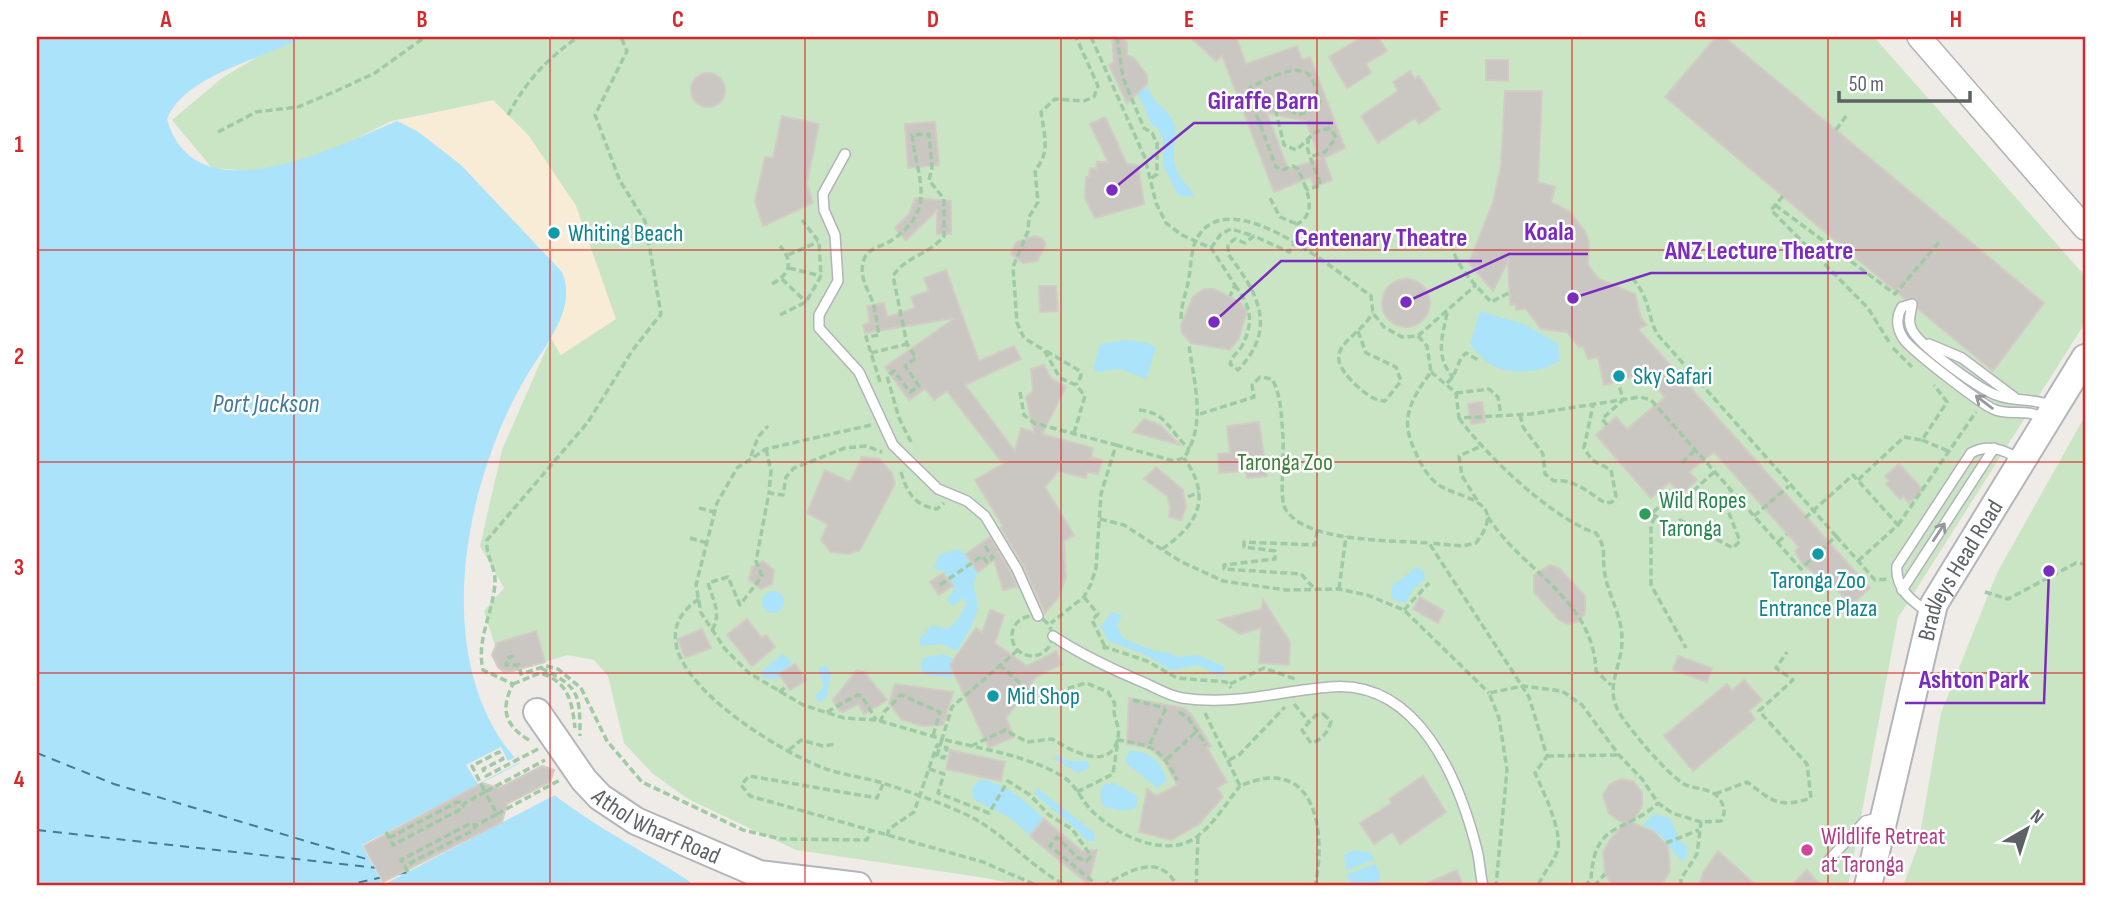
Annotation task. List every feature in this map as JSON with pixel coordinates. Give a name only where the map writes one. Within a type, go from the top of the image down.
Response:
[{"type":"main road","name":"Bradleys Head Road","points":[[1868,886],[1931,614],[1939,593],[2085,358]]},
{"type":"main road","name":"Athol Wharf Road","points":[[537,712],[584,780],[600,797],[636,821],[759,874],[858,886]]},
{"type":"street","points":[[1926,40],[2085,228]]},
{"type":"lane","points":[[845,154],[823,194],[824,210],[835,235],[838,281],[819,314],[819,328],[853,364],[884,422],[893,445],[918,473],[950,497],[967,501],[985,516],[1017,569],[1038,616]]},
{"type":"lane","points":[[1912,304],[1909,320],[1911,328],[1924,343],[1986,391],[2042,401],[2052,414],[1994,409],[1916,350],[1899,329],[1897,321],[1902,307],[1912,304]]},
{"type":"lane","points":[[1931,614],[1902,590],[1896,579],[1897,566],[1971,453],[1981,447],[1994,448],[2022,461]]},
{"type":"lane","points":[[1902,590],[1994,448]]},
{"type":"lane","points":[[1053,636],[1091,661],[1179,697],[1233,701],[1358,687],[1383,696],[1412,717],[1438,748],[1455,786],[1478,852],[1483,886]]},
{"type":"lane","points":[[1828,861],[1865,821],[1884,816]]},
{"type":"path","points":[[218,132],[256,112],[298,107],[375,73],[425,37]]},
{"type":"path","points":[[508,115],[523,87],[549,57],[578,37]]},
{"type":"path","points":[[513,684],[483,670],[480,657],[481,639],[495,586],[495,570],[486,540],[588,422],[632,351],[661,314],[645,221],[620,181],[595,115],[627,51],[621,37]]},
{"type":"path","points":[[1076,37],[1098,86],[1094,97],[1084,101],[1055,99],[1041,112],[1046,152],[1044,160],[1035,170],[1038,202],[1029,217],[1028,232],[1013,267],[1017,323],[1024,338],[1080,371],[1081,376],[1076,385]]},
{"type":"path","points":[[1091,37],[1145,158],[1149,180],[1166,223],[1211,248],[1250,305],[1251,321],[1242,347],[1232,357],[1230,364],[1238,370],[1252,353],[1262,324],[1259,301],[1228,254],[1228,244],[1235,240],[1245,243],[1254,236]]},
{"type":"path","points":[[1117,37],[1123,78],[1144,128],[1153,133],[1157,143],[1157,174],[1149,180]]},
{"type":"path","points":[[1297,224],[1304,220],[1309,211],[1306,190],[1298,169],[1293,166],[1282,170],[1276,167],[1248,92],[1251,87],[1293,71],[1303,71],[1310,76],[1320,102],[1317,108],[1297,115],[1287,107],[1276,111],[1281,136],[1290,150],[1296,150],[1325,128],[1331,129],[1336,138],[1325,152],[1311,157]]},
{"type":"path","points":[[1836,130],[1846,116]]},
{"type":"path","points":[[883,393],[866,337],[879,335],[873,301],[865,291],[862,276],[865,257],[870,251],[896,238],[918,214],[923,199],[922,182],[916,170],[912,135],[929,134],[932,168],[929,180],[944,199],[944,236],[924,254],[901,264],[893,276],[907,344],[916,358],[905,366],[919,386],[910,392],[894,370],[887,376],[899,418],[914,445]]},
{"type":"path","points":[[1306,190],[1321,185],[1307,146],[1310,137]]},
{"type":"path","points":[[1783,196],[1771,210],[1868,308],[1898,357],[1917,371]]},
{"type":"path","points":[[1270,198],[1280,217],[1297,224]]},
{"type":"path","points":[[1775,205],[1895,294],[1939,242]]},
{"type":"path","points":[[1181,319],[1181,302],[1188,286],[1195,241],[1206,229],[1225,218],[1249,221],[1295,242],[1371,296],[1373,313],[1384,327],[1402,337],[1418,336],[1476,285]]},
{"type":"path","points":[[780,315],[806,302],[821,276],[819,242],[802,220]]},
{"type":"path","points":[[1211,248],[1221,234],[1231,229],[1289,252],[1295,242],[1297,224]]},
{"type":"path","points":[[1452,233],[1450,244],[1461,267],[1491,302],[1509,292]]},
{"type":"path","points":[[788,256],[819,242]]},
{"type":"path","points":[[772,284],[782,279],[789,268],[788,256],[780,246]]},
{"type":"path","points":[[789,268],[821,276]]},
{"type":"path","points":[[782,279],[806,302]]},
{"type":"path","points":[[1633,279],[1646,294],[1648,314],[1657,334],[1789,486],[1875,580],[1896,579]]},
{"type":"path","points":[[1230,296],[1235,285]]},
{"type":"path","points":[[1447,311],[1441,346],[1443,365],[1453,378]]},
{"type":"path","points":[[1359,331],[1359,340],[1366,353],[1396,367],[1401,381],[1385,401],[1377,401],[1364,392],[1348,378],[1338,360],[1339,349],[1347,337],[1359,331],[1373,313]]},
{"type":"path","points":[[1418,336],[1427,346],[1431,372],[1411,398],[1406,418],[1407,435],[1423,469],[1438,485],[1479,502]]},
{"type":"path","points":[[871,353],[907,344]]},
{"type":"path","points":[[1020,392],[1024,415],[1034,423],[1174,461],[1184,458],[1190,449],[1200,414],[1189,345]]},
{"type":"path","points":[[1044,350],[1060,378],[1076,385],[1085,396],[1074,433]]},
{"type":"path","points":[[1447,383],[1453,378],[1458,359],[1466,353],[1480,361]]},
{"type":"path","points":[[1431,372],[1456,393],[1459,418],[1479,447],[1576,527],[1596,533],[1606,547],[1604,568],[1620,615],[1622,643],[1611,685],[1611,696],[1621,716],[1668,770],[1685,785],[1715,794],[1723,804],[1725,813],[1721,821],[1700,822],[1672,813],[1658,803],[1582,705],[1562,691],[1523,686],[1489,693]]},
{"type":"path","points":[[1200,414],[1254,397],[1252,385],[1261,377],[1272,379],[1278,391],[1280,408],[1285,466],[1281,495],[1284,507],[1295,520],[1317,531],[1462,546],[1476,543],[1485,531],[1487,515]]},
{"type":"path","points":[[1618,381],[1623,400]]},
{"type":"path","points":[[1922,440],[1947,402],[1932,381]]},
{"type":"path","points":[[1456,393],[1489,389],[1499,397],[1501,416]]},
{"type":"path","points":[[1459,418],[1520,415],[1640,397],[1651,400],[1801,569],[1836,536]]},
{"type":"path","points":[[1607,425],[1602,419],[1623,400]]},
{"type":"path","points":[[1520,415],[1523,427],[1543,454],[1545,474],[1553,481],[1566,480],[1579,485],[1605,503],[1612,502],[1616,496],[1611,470],[1592,460],[1584,448],[1593,405]]},
{"type":"path","points":[[1139,410],[1149,411],[1167,420],[1190,449]]},
{"type":"path","points":[[884,422],[766,449],[751,456],[737,468],[715,512],[696,585],[701,613],[711,631],[734,657],[749,673],[779,692],[827,712],[844,718],[878,721],[970,746],[1030,763],[1066,779],[1093,813],[1123,833],[1153,846],[1180,844],[1198,836],[1240,786],[1262,776],[1278,776],[1293,783],[1308,797],[1317,817],[1321,842],[1315,886]]},
{"type":"path","points":[[751,456],[758,437],[768,426]]},
{"type":"path","points":[[1858,480],[1904,437],[1922,440],[1948,451]]},
{"type":"path","points":[[1049,624],[1084,597],[1096,568],[1101,494],[1116,444]]},
{"type":"path","points":[[769,493],[783,495],[786,477],[794,468],[845,448],[866,446],[886,453]]},
{"type":"path","points":[[1479,447],[1459,456],[1462,476],[1511,548],[1535,566],[1584,621],[1594,647],[1596,671],[1611,685]]},
{"type":"path","points":[[711,631],[717,622],[717,612],[708,583],[729,577],[740,606],[762,576],[756,561],[771,471],[766,449]]},
{"type":"path","points":[[1682,463],[1695,450]]},
{"type":"path","points":[[1162,549],[1191,526],[1198,510],[1199,492],[1194,472],[1184,458]]},
{"type":"path","points":[[900,468],[906,490],[922,507],[937,509],[950,497]]},
{"type":"path","points":[[1715,472],[1679,504],[1673,504],[1668,499],[1651,514],[1675,525],[1680,520],[1733,548],[1740,541],[1723,498],[1731,490]]},
{"type":"path","points":[[1805,518],[1853,475],[1899,525],[1858,561]]},
{"type":"path","points":[[1755,516],[1789,486]]},
{"type":"path","points":[[1188,497],[1199,492]]},
{"type":"path","points":[[699,508],[715,512]]},
{"type":"path","points":[[1656,516],[1651,525],[1651,586],[1685,645]]},
{"type":"path","points":[[1100,519],[1124,525],[1180,561],[1223,581],[1286,590],[1313,587],[1339,589],[1367,595],[1404,610],[1489,693],[1499,718],[1507,770],[1496,886]]},
{"type":"path","points":[[1313,587],[1301,574],[1224,569],[1224,565],[1275,559],[1275,551],[1244,547],[1244,542],[1315,545],[1317,531]]},
{"type":"path","points":[[1778,543],[1787,534]]},
{"type":"path","points":[[1339,589],[1346,536]]},
{"type":"path","points":[[690,538],[707,543]]},
{"type":"path","points":[[940,585],[982,556],[987,562],[993,558],[983,543]]},
{"type":"path","points":[[1429,543],[1523,686],[1547,756]]},
{"type":"path","points":[[1985,592],[2008,599],[2076,563],[2085,564]]},
{"type":"path","points":[[1404,610],[1429,583]]},
{"type":"path","points":[[1084,597],[1098,614],[1092,620],[1105,647],[1147,661],[1177,678],[1230,684],[1264,668],[1292,676],[1305,691]]},
{"type":"path","points":[[699,599],[688,606],[675,628],[673,640],[681,662],[707,694],[762,735],[821,767],[883,783],[973,818],[1068,886]]},
{"type":"path","points":[[1038,616],[1025,617],[1015,626],[1012,639],[1018,650],[1037,656],[1048,649],[1053,636]]},
{"type":"path","points":[[1091,661],[1105,647]]},
{"type":"path","points":[[887,836],[889,829],[914,812],[937,745],[940,746],[951,707],[1018,650]]},
{"type":"path","points":[[1715,794],[1747,782],[1776,803],[1790,805],[1811,798],[1807,764],[1759,710],[1793,680],[1776,668],[1787,652]]},
{"type":"path","points":[[734,657],[739,653]]},
{"type":"path","points":[[514,656],[507,658],[506,665],[519,665],[521,674],[541,667],[558,669],[581,688],[607,741],[642,782],[743,830],[781,839],[867,840],[870,831]]},
{"type":"path","points":[[1000,666],[1033,694],[1051,700],[1079,683],[1108,692],[1115,704],[1114,719],[1119,728],[1114,774],[1077,792]]},
{"type":"path","points":[[386,832],[393,845],[545,760],[542,748],[515,732],[506,715],[506,697],[513,684],[540,673],[563,685],[572,704],[575,739],[580,739],[580,704],[577,693],[559,675],[541,667]]},
{"type":"path","points":[[1230,684],[1233,701]]},
{"type":"path","points":[[779,692],[786,687]]},
{"type":"path","points":[[827,712],[862,695],[878,721]]},
{"type":"path","points":[[878,721],[901,695],[940,712],[933,736]]},
{"type":"path","points":[[1293,698],[1296,709],[1310,722]]},
{"type":"path","points":[[1133,701],[1181,712],[1206,745]]},
{"type":"path","points":[[1228,760],[1239,755],[1284,707]]},
{"type":"path","points":[[1150,745],[1166,708]]},
{"type":"path","points":[[1204,709],[1240,786]]},
{"type":"path","points":[[1323,714],[1331,721],[1329,729],[1316,742],[1311,743],[1302,730],[1310,722],[1316,715],[1323,714]]},
{"type":"path","points":[[970,746],[1005,730],[1027,742],[1052,739],[1077,755],[1094,757],[1110,752],[1118,740]]},
{"type":"path","points":[[1167,759],[1197,731]]},
{"type":"path","points":[[789,750],[801,740],[824,746],[836,744]]},
{"type":"path","points":[[1118,740],[1150,745],[1167,759],[1177,780]]},
{"type":"path","points":[[497,814],[472,766],[499,752],[503,759],[483,769],[486,776],[536,751]]},
{"type":"path","points":[[1547,756],[1619,755]]},
{"type":"path","points":[[1538,886],[1559,849],[1559,837],[1549,813],[1545,791],[1535,774],[1547,756]]},
{"type":"path","points":[[929,769],[944,774],[937,793],[989,813],[1008,781],[1030,795],[1049,815],[1072,829],[1090,856],[1087,861],[1078,858],[1071,848],[1055,836],[1050,846],[1101,886],[1139,866],[1149,866],[1166,872],[1177,886]]},
{"type":"path","points":[[883,783],[877,798],[748,776],[741,785],[750,796],[983,862],[1038,886]]},
{"type":"path","points":[[405,866],[563,778]]},
{"type":"path","points":[[389,838],[457,802],[465,803]]},
{"type":"path","points":[[1584,886],[1591,880],[1595,852],[1603,837],[1617,825],[1637,820],[1658,803]]},
{"type":"path","points":[[1681,886],[1681,879],[1697,854],[1700,822]]},
{"type":"path","points":[[408,872],[401,860],[469,824],[477,825]]},
{"type":"path","points":[[1666,843],[1699,830]]},
{"type":"path","points":[[1196,886],[1198,836]]},
{"type":"path","points":[[1073,865],[1078,858]]},
{"type":"path","points":[[1594,886],[1600,884],[1600,877],[1605,874]]},
{"type":"green space","name":"Taronga Zoo","points":[[291,37],[1874,37],[2085,276],[2085,323],[1898,618],[1848,886],[1022,886],[986,878],[796,850],[688,799],[652,773],[624,743],[608,676],[594,660],[568,655],[504,674],[484,611],[504,588],[480,546],[502,450],[551,338],[561,355],[576,206],[527,134],[493,101],[391,121],[286,174],[212,168],[172,120],[222,78]]},
{"type":"green space","points":[[2085,416],[2085,886],[1903,886],[1918,846],[1941,713],[1997,573]]},
{"type":"sand","name":"Whiting Beach","points":[[493,100],[529,136],[576,206],[616,319],[561,355],[551,338],[567,297],[553,260],[517,228],[463,167],[427,137],[397,121]]},
{"type":"water","name":"Port Jackson","points":[[37,37],[303,37],[227,69],[190,90],[176,103],[167,119],[183,149],[207,165],[237,170],[271,167],[306,158],[397,121],[417,131],[461,165],[562,272],[566,300],[562,314],[504,420],[485,469],[472,521],[465,574],[465,628],[474,678],[492,725],[522,766],[541,784],[584,816],[696,886],[37,886]]},
{"type":"water","points":[[1146,87],[1173,120],[1176,169],[1194,197],[1178,195],[1163,165],[1163,139],[1158,129],[1151,124],[1138,94]]},
{"type":"water","points":[[1480,311],[1526,325],[1558,344],[1560,360],[1545,368],[1526,371],[1507,370],[1490,364],[1470,344]]},
{"type":"water","points":[[1127,340],[1148,343],[1156,348],[1146,379],[1121,369],[1095,372],[1100,344]]},
{"type":"water","points":[[957,549],[963,552],[978,574],[974,584],[977,606],[974,620],[956,651],[942,644],[921,646],[919,640],[932,625],[948,629],[958,619],[967,603],[963,598],[953,606],[947,601],[955,587],[944,571],[934,569],[939,555]]},
{"type":"water","points":[[1417,567],[1424,572],[1425,579],[1413,589],[1407,601],[1402,603],[1391,598],[1392,586]]},
{"type":"water","points":[[773,591],[781,594],[784,602],[781,610],[773,613],[765,610],[762,602],[765,594]]},
{"type":"water","points":[[1112,612],[1122,615],[1117,627],[1123,638],[1176,657],[1197,655],[1224,666],[1225,676],[1211,673],[1197,665],[1171,670],[1142,653],[1108,641],[1101,626]]},
{"type":"water","points":[[782,654],[789,658],[791,665],[776,679],[763,678],[761,672]]},
{"type":"water","points":[[943,654],[958,661],[951,678],[923,674],[923,658]]},
{"type":"water","points":[[826,665],[831,674],[826,699],[819,702],[815,697],[824,686],[818,669]]},
{"type":"water","points":[[1129,750],[1153,758],[1167,780],[1157,788],[1125,762]]},
{"type":"water","points":[[1058,755],[1068,761],[1087,761],[1090,768],[1078,773],[1054,759]]},
{"type":"water","points":[[981,779],[1015,794],[1044,819],[1030,836],[1012,819],[973,799],[972,788]]},
{"type":"water","points":[[1114,783],[1136,795],[1138,802],[1134,809],[1123,811],[1104,807],[1100,796],[1102,787],[1104,784]]},
{"type":"water","points":[[1037,788],[1094,833],[1095,841],[1087,841],[1035,794]]},
{"type":"water","points":[[1654,814],[1670,818],[1680,841],[1688,847],[1687,856],[1682,861],[1655,831],[1642,825]]},
{"type":"water","points":[[1354,850],[1371,853],[1374,860],[1346,870],[1344,855]]},
{"type":"water","points":[[1376,864],[1380,874],[1378,886],[1352,886],[1347,874]]},
{"type":"pier","points":[[501,747],[508,761],[518,756],[522,761],[478,784],[466,765]]},
{"type":"pier","points":[[520,763],[555,795],[383,885],[362,845]]},
{"type":"building","points":[[1112,37],[1123,37],[1127,43],[1127,55],[1134,58],[1147,75],[1147,84],[1127,103],[1109,65],[1114,62]]},
{"type":"building","points":[[1190,37],[1236,37],[1246,64],[1297,46],[1302,60],[1310,57],[1345,148],[1324,158],[1332,180],[1314,187],[1311,177],[1274,192],[1222,55],[1216,61]],"holes":[[[1267,113],[1306,121],[1320,159],[1288,169]]]},
{"type":"building","points":[[1362,37],[1378,37],[1387,51],[1366,64],[1371,73],[1347,88],[1329,57]]},
{"type":"building","points":[[1716,37],[1724,37],[2044,303],[1993,371],[1918,309],[1916,298],[1905,299],[1900,295],[1665,97]]},
{"type":"building","points":[[1486,60],[1508,60],[1508,81],[1486,80]]},
{"type":"building","points":[[1410,71],[1415,79],[1419,76],[1440,109],[1419,124],[1415,118],[1378,143],[1361,116],[1398,91],[1393,82]]},
{"type":"building","points":[[708,73],[720,78],[725,90],[720,102],[708,107],[696,102],[691,90],[696,78]]},
{"type":"building","points":[[1505,91],[1542,91],[1538,182],[1555,187],[1551,202],[1569,211],[1585,231],[1589,242],[1588,265],[1599,279],[1635,294],[1641,318],[1647,325],[1638,329],[1870,588],[1851,605],[1822,573],[1819,576],[1803,565],[1795,551],[1799,547],[1714,452],[1689,472],[1697,480],[1681,495],[1670,482],[1651,498],[1596,435],[1616,417],[1627,429],[1665,397],[1655,386],[1652,371],[1604,385],[1598,357],[1588,359],[1583,346],[1579,347],[1567,332],[1541,329],[1526,309],[1516,310],[1516,304],[1510,305],[1508,261],[1493,291],[1469,263],[1493,202],[1501,166]]},
{"type":"building","points":[[782,116],[819,124],[807,183],[813,203],[763,226],[755,201],[765,157],[773,158]]},
{"type":"building","points":[[1105,117],[1127,164],[1138,165],[1144,204],[1095,218],[1085,198],[1086,177],[1089,177],[1090,168],[1096,169],[1097,162],[1108,162],[1090,124]]},
{"type":"building","points":[[935,122],[939,165],[908,168],[905,124]]},
{"type":"building","points":[[915,198],[951,201],[951,234],[937,234],[937,210],[906,240],[895,228],[909,214]]},
{"type":"building","points":[[1035,236],[1042,238],[1046,244],[1037,261],[1023,263],[1011,254],[1016,242]]},
{"type":"building","points":[[946,270],[979,361],[1014,346],[1021,359],[965,385],[1015,451],[1021,428],[1034,432],[1026,397],[1033,391],[1031,369],[1044,365],[1051,378],[1066,387],[1042,434],[1093,448],[1091,457],[1102,460],[1098,474],[1087,472],[1086,478],[1058,471],[1045,487],[1074,535],[1064,541],[1066,577],[1058,598],[1045,613],[1023,565],[1001,528],[1003,526],[975,480],[1006,462],[1000,460],[947,391],[934,400],[925,389],[909,400],[885,367],[955,318],[865,333],[863,325],[870,322],[867,306],[884,303],[887,317],[915,308],[911,297],[929,291],[924,278]]},
{"type":"building","points":[[1406,279],[1423,286],[1430,303],[1423,320],[1406,327],[1389,320],[1382,303],[1389,286]]},
{"type":"building","points":[[1039,286],[1056,286],[1058,311],[1040,312]]},
{"type":"building","points":[[1204,289],[1214,289],[1240,302],[1247,311],[1239,338],[1230,350],[1191,343],[1182,333],[1181,325],[1193,297]]},
{"type":"building","points":[[1482,402],[1485,422],[1471,424],[1468,404]]},
{"type":"building","points":[[1144,419],[1160,425],[1180,445],[1133,432]]},
{"type":"building","points":[[1259,422],[1267,476],[1247,478],[1246,471],[1219,473],[1218,454],[1230,453],[1227,426]]},
{"type":"building","points":[[862,457],[879,459],[892,473],[895,484],[860,550],[849,554],[831,552],[821,540],[828,524],[807,513],[825,470],[850,482]]},
{"type":"building","points":[[1899,464],[1923,490],[1909,503],[1903,496],[1900,499],[1886,484],[1889,481],[1885,476]]},
{"type":"building","points":[[1156,467],[1183,490],[1186,507],[1181,520],[1169,517],[1167,496],[1144,479]]},
{"type":"building","points":[[990,537],[1017,587],[1003,590],[994,560],[978,572],[966,554]]},
{"type":"building","points":[[763,561],[774,570],[772,584],[761,589],[749,580],[752,567]]},
{"type":"building","points":[[1550,565],[1559,568],[1585,596],[1585,614],[1577,622],[1568,624],[1559,620],[1534,592],[1534,575]]},
{"type":"building","points":[[943,573],[953,586],[939,595],[930,582]]},
{"type":"building","points":[[1420,597],[1444,611],[1438,623],[1413,609]]},
{"type":"building","points":[[1263,600],[1290,642],[1289,665],[1259,663],[1261,628],[1240,634],[1218,620],[1262,609]]},
{"type":"building","name":"Mid Shop","points":[[990,610],[1004,615],[995,643],[1027,666],[1056,651],[1062,664],[1036,677],[1006,718],[1014,737],[989,748],[950,665],[976,628],[982,633]]},
{"type":"building","points":[[747,619],[762,638],[766,635],[775,647],[752,666],[727,635]]},
{"type":"building","points":[[702,629],[711,648],[685,658],[678,639]]},
{"type":"building","points":[[536,631],[545,662],[513,671],[503,671],[498,667],[492,655],[497,643]]},
{"type":"building","points":[[1678,656],[1712,668],[1707,682],[1673,670]]},
{"type":"building","points":[[795,664],[806,680],[790,690],[779,674]]},
{"type":"building","points":[[857,670],[864,672],[887,700],[864,714],[858,704],[843,712],[839,711],[833,700]]},
{"type":"building","points":[[1744,680],[1762,700],[1749,711],[1755,719],[1693,771],[1664,736],[1727,684],[1732,691]]},
{"type":"building","points":[[895,684],[953,692],[943,725],[923,726],[902,720],[889,703]]},
{"type":"building","points":[[1129,698],[1184,708],[1191,714],[1211,746],[1207,748],[1227,782],[1217,788],[1223,797],[1199,824],[1171,840],[1139,832],[1147,789],[1156,796],[1177,785],[1165,762],[1150,748],[1127,744]]},
{"type":"building","points":[[950,750],[1005,762],[1001,781],[946,769]]},
{"type":"building","points":[[542,766],[554,770],[550,782],[507,804],[502,822],[383,882],[364,846],[482,783],[499,788]]},
{"type":"building","points":[[1423,776],[1446,812],[1400,844],[1392,832],[1374,844],[1360,823],[1392,803],[1389,799]]},
{"type":"building","points":[[1622,779],[1634,782],[1642,793],[1642,806],[1632,823],[1653,831],[1668,847],[1670,871],[1661,886],[1613,886],[1605,874],[1603,852],[1611,838],[1625,824],[1609,814],[1603,795],[1610,784]]},
{"type":"building","points":[[1044,819],[1082,851],[1097,850],[1088,884],[1030,836]]},
{"type":"building","points":[[1718,851],[1757,886],[1699,886],[1703,873]]},
{"type":"building","points":[[1457,870],[1463,886],[1421,886]]},
{"type":"building","points":[[1807,870],[1821,886],[1791,886]]},
{"type":"ferry route","points":[[37,753],[114,784],[373,861]]},
{"type":"ferry route","points":[[37,830],[377,868]]},
{"type":"ferry route","points":[[398,874],[408,872]]},
{"type":"ferry route","points":[[343,886],[383,877]]},
{"type":"place","name":"Giraffe Barn","points":[[1112,190]]},
{"type":"place","name":"Whiting Beach","points":[[554,233]]},
{"type":"place","name":"ANZ Lecture Theatre","points":[[1573,298]]},
{"type":"place","name":"Koala","points":[[1406,302]]},
{"type":"place","name":"Centenary Theatre","points":[[1214,322]]},
{"type":"place","name":"Sky Safari","points":[[1619,376]]},
{"type":"place","name":"Wild Ropes Taronga","points":[[1645,514]]},
{"type":"place","name":"Taronga Zoo Entrance Plaza","points":[[1818,554]]},
{"type":"place","name":"Ashton Park","points":[[2049,571]]},
{"type":"place","name":"Mid Shop","points":[[993,696]]},
{"type":"place","name":"Wildlife Retreat at Taronga","points":[[1807,850]]}]
